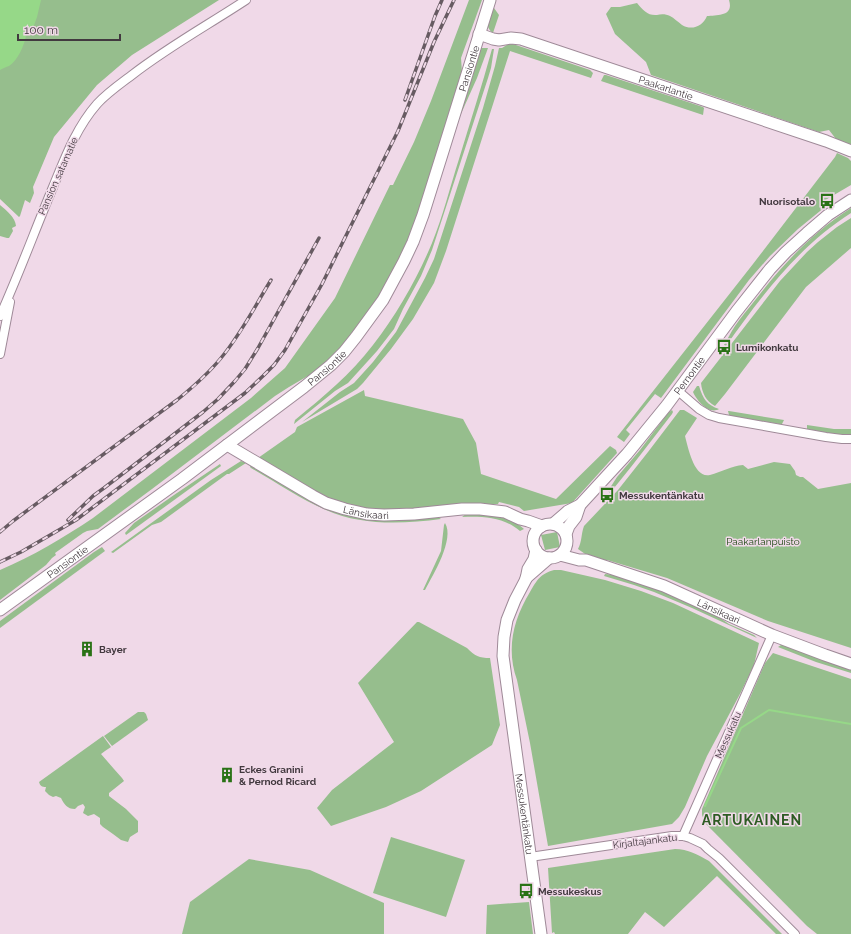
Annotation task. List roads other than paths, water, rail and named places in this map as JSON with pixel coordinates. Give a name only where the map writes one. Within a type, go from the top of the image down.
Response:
[{"type":"street","name":"Pansion satamatie","points":[[0,316],[68,150],[87,116],[110,92],[147,63],[246,0]]},
{"type":"street","name":"Pansiontie","points":[[0,610],[161,494],[304,388],[344,352],[370,320],[404,261],[413,242],[423,215],[490,0]]},
{"type":"street","name":"Paakarlantie","points":[[479,34],[499,40],[511,38],[521,39],[826,141],[851,151]]},
{"type":"street","name":"Pernontie","points":[[553,524],[568,511],[580,505],[627,454],[663,410],[770,269],[786,252],[828,215],[851,200]]},
{"type":"street","name":"Pansion satamatie","points":[[0,354],[13,287]]},
{"type":"street","points":[[677,390],[699,410],[719,418],[826,437],[851,439]]},
{"type":"street","name":"Länsikaari","points":[[227,445],[313,496],[350,511],[375,515],[394,515],[480,508],[504,512],[542,526]]},
{"type":"street","name":"Pernontie","points":[[566,538],[569,526],[576,517],[580,505]]},
{"type":"street","points":[[520,519],[534,539]]},
{"type":"street","points":[[553,524],[560,528],[566,538],[565,549],[555,556],[542,556],[536,550],[534,544],[536,533],[542,526],[553,524]]},
{"type":"street","name":"Länsikaari","points":[[566,538],[586,560]]},
{"type":"street","name":"Messukentänkatu","points":[[536,550],[528,569],[526,579],[507,620],[503,656],[541,934]]},
{"type":"street","name":"Länsikaari","points":[[555,556],[586,560],[664,586],[772,635],[851,664]]},
{"type":"street","name":"Messukentänkatu","points":[[526,579],[555,556]]},
{"type":"street","name":"Messukatu","points":[[684,836],[772,635]]},
{"type":"street","name":"Kirjaltajankatu","points":[[530,856],[664,837],[684,836],[696,841],[708,849],[795,934]]},
{"type":"waterway","points":[[705,806],[741,728],[769,710],[851,724]]},
{"type":"railway","points":[[405,100],[442,0]]},
{"type":"railway","points":[[0,562],[21,552],[76,520],[245,393],[274,365],[285,350],[322,284],[398,131],[434,42],[454,0]]},
{"type":"railway","points":[[68,520],[93,496],[203,412],[235,381],[245,369],[258,348],[319,238]]},
{"type":"railway","points":[[0,532],[177,400],[200,380],[228,349],[248,320],[271,280]]},
{"type":"place","name":"Nuorisotalo","points":[[827,201]]},
{"type":"place","name":"Lumikonkatu","points":[[724,347]]},
{"type":"place","name":"Messukentänkatu","points":[[607,495]]},
{"type":"place","name":"Bayer","points":[[87,649]]},
{"type":"place","name":"Eckes Granini & Pernod Ricard","points":[[227,775]]},
{"type":"place","name":"Messukeskus","points":[[526,891]]},
{"type":"district","name":"ARTUKAINEN","points":[[752,820]]},
{"type":"park label","name":"Paakarlanpuisto","points":[[763,541]]}]
